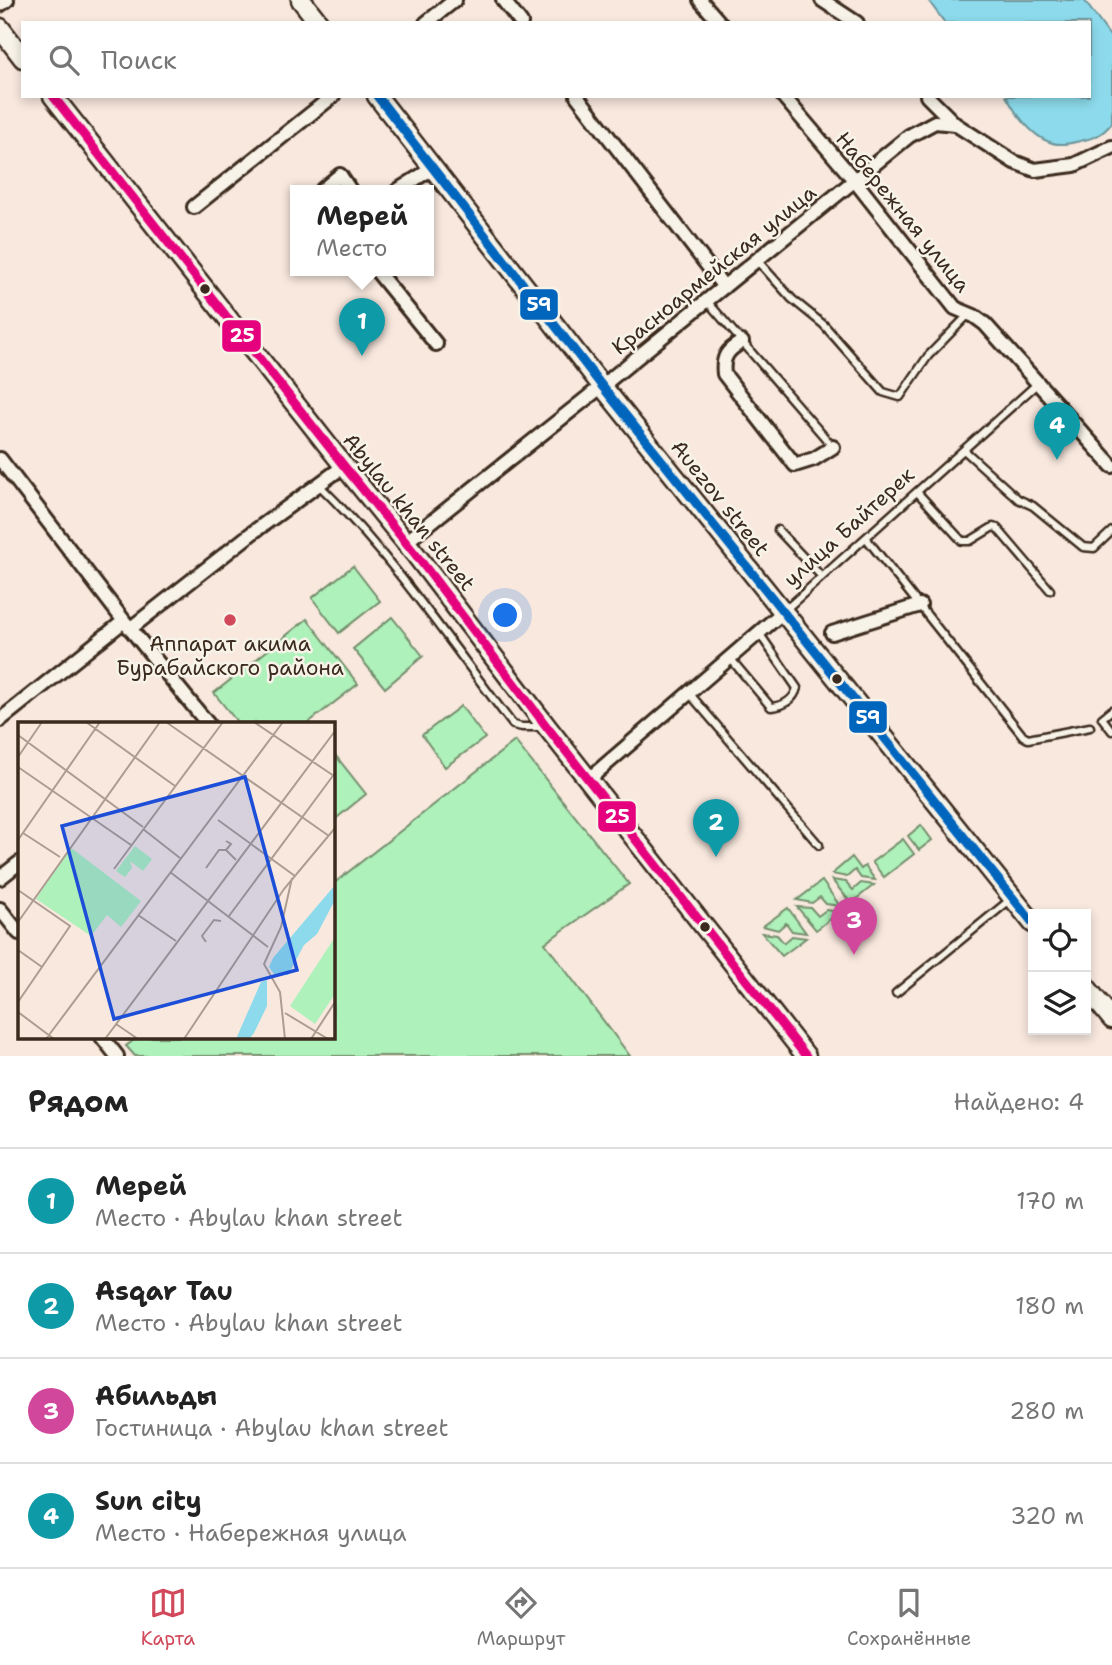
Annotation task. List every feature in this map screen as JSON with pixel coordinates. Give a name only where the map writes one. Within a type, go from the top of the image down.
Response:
[{"type":"street","points":[[0,5],[7,0]]},
{"type":"street","points":[[300,0],[317,21]]},
{"type":"street","points":[[429,21],[456,0]]},
{"type":"street","points":[[503,0],[519,21]]},
{"type":"street","points":[[700,0],[718,21]]},
{"type":"street","points":[[822,0],[854,21]]},
{"type":"street","points":[[0,28],[21,55]]},
{"type":"street","name":"Abylau khan street","points":[[55,98],[806,1056]]},
{"type":"street","points":[[194,207],[330,98]]},
{"type":"street","name":"Auezov street","points":[[379,98],[602,386],[1028,917]]},
{"type":"street","points":[[579,98],[724,287]]},
{"type":"street","name":"Набережная улица","points":[[785,98],[855,181],[955,308],[985,324],[1112,466]]},
{"type":"street","points":[[929,98],[955,124],[1014,162],[1035,170],[1074,165],[1112,147]]},
{"type":"street","name":"Красноармейская улица","points":[[405,542],[909,136],[935,122],[955,124]]},
{"type":"street","points":[[406,185],[433,168]]},
{"type":"street","points":[[328,185],[340,176],[347,185]]},
{"type":"street","points":[[381,276],[436,344]]},
{"type":"street","points":[[742,342],[731,347],[725,355],[724,374],[795,465],[814,459],[833,447]]},
{"type":"street","points":[[0,459],[205,719]]},
{"type":"street","points":[[0,720],[344,466]]},
{"type":"street","points":[[832,633],[920,605]]},
{"type":"street","name":"улица Байтерек","points":[[589,779],[783,612]]},
{"type":"street","points":[[0,878],[18,864]]},
{"type":"street","points":[[0,909],[18,932]]},
{"type":"street","points":[[1091,993],[1112,1019]]},
{"type":"street","points":[[103,1038],[117,1056]]},
{"type":"lane","points":[[757,260],[792,299],[824,326],[883,392],[900,397],[928,356],[970,314]]},
{"type":"lane","points":[[707,301],[833,447]]},
{"type":"lane","name":"улица Байтерек","points":[[783,612],[1038,383]]},
{"type":"lane","points":[[964,450],[1018,499],[1033,506],[1083,547],[1094,548],[1112,531]]},
{"type":"lane","points":[[319,485],[396,572],[513,725],[547,727]]},
{"type":"lane","points":[[917,492],[962,541],[971,541],[993,527],[997,528],[1051,590]]},
{"type":"lane","points":[[778,530],[822,577]]},
{"type":"lane","points":[[866,538],[1023,736],[1028,739],[1090,727]]},
{"type":"lane","points":[[730,658],[771,706],[788,702],[797,688],[759,633]]},
{"type":"lane","points":[[689,693],[819,845]]},
{"type":"lane","points":[[1112,710],[1102,718],[1112,731]]},
{"type":"lane","points":[[896,993],[1013,898]]},
{"type":"green space","points":[[353,566],[380,601],[339,633],[312,598]]},
{"type":"green space","points":[[392,617],[423,656],[385,688],[353,649]]},
{"type":"green space","points":[[307,619],[358,684],[309,722],[237,722],[214,693]]},
{"type":"green space","points":[[461,706],[485,738],[445,767],[422,735]]},
{"type":"green space","points":[[515,741],[629,884],[545,943],[630,1056],[135,1056],[126,1046],[137,1038],[334,1038],[334,883]]},
{"type":"green space","points":[[334,754],[366,794],[334,820]]},
{"type":"green space","points":[[921,825],[932,840],[919,850],[908,836]]},
{"type":"green space","points":[[903,839],[914,854],[884,877],[872,862]]},
{"type":"green space","points":[[852,857],[861,869],[865,866],[875,880],[861,878],[855,870],[847,877],[832,874]]},
{"type":"green space","points":[[832,880],[846,882],[853,890],[861,883],[874,885],[851,903]]},
{"type":"green space","points":[[822,881],[840,906],[826,904],[820,897],[812,903],[797,900]]},
{"type":"green space","points":[[797,907],[811,908],[818,916],[826,910],[840,912],[816,930]]},
{"type":"green space","points":[[788,908],[806,933],[792,931],[786,923],[778,930],[763,926]]},
{"type":"green space","points":[[762,933],[777,935],[784,943],[792,936],[806,938],[782,956]]},
{"type":"water","points":[[928,0],[1084,0],[1112,39],[1112,123],[1090,139],[1067,144],[1054,143],[1029,128],[1007,98],[1091,98],[1091,21],[944,21]]},
{"type":"transit line","name":"25","points":[[55,98],[416,555],[547,727],[806,1056]]},
{"type":"transit line","name":"59","points":[[379,98],[602,386],[1028,917]]},
{"type":"place","name":"Мерей","points":[[362,356]]},
{"type":"place","name":"Sun city","points":[[1057,460]]},
{"type":"place","name":"Аппарат акима Бурабайского района","points":[[230,620]]},
{"type":"place","name":"Asqar Tau","points":[[716,857]]},
{"type":"place","name":"Абильды","points":[[854,955]]}]
